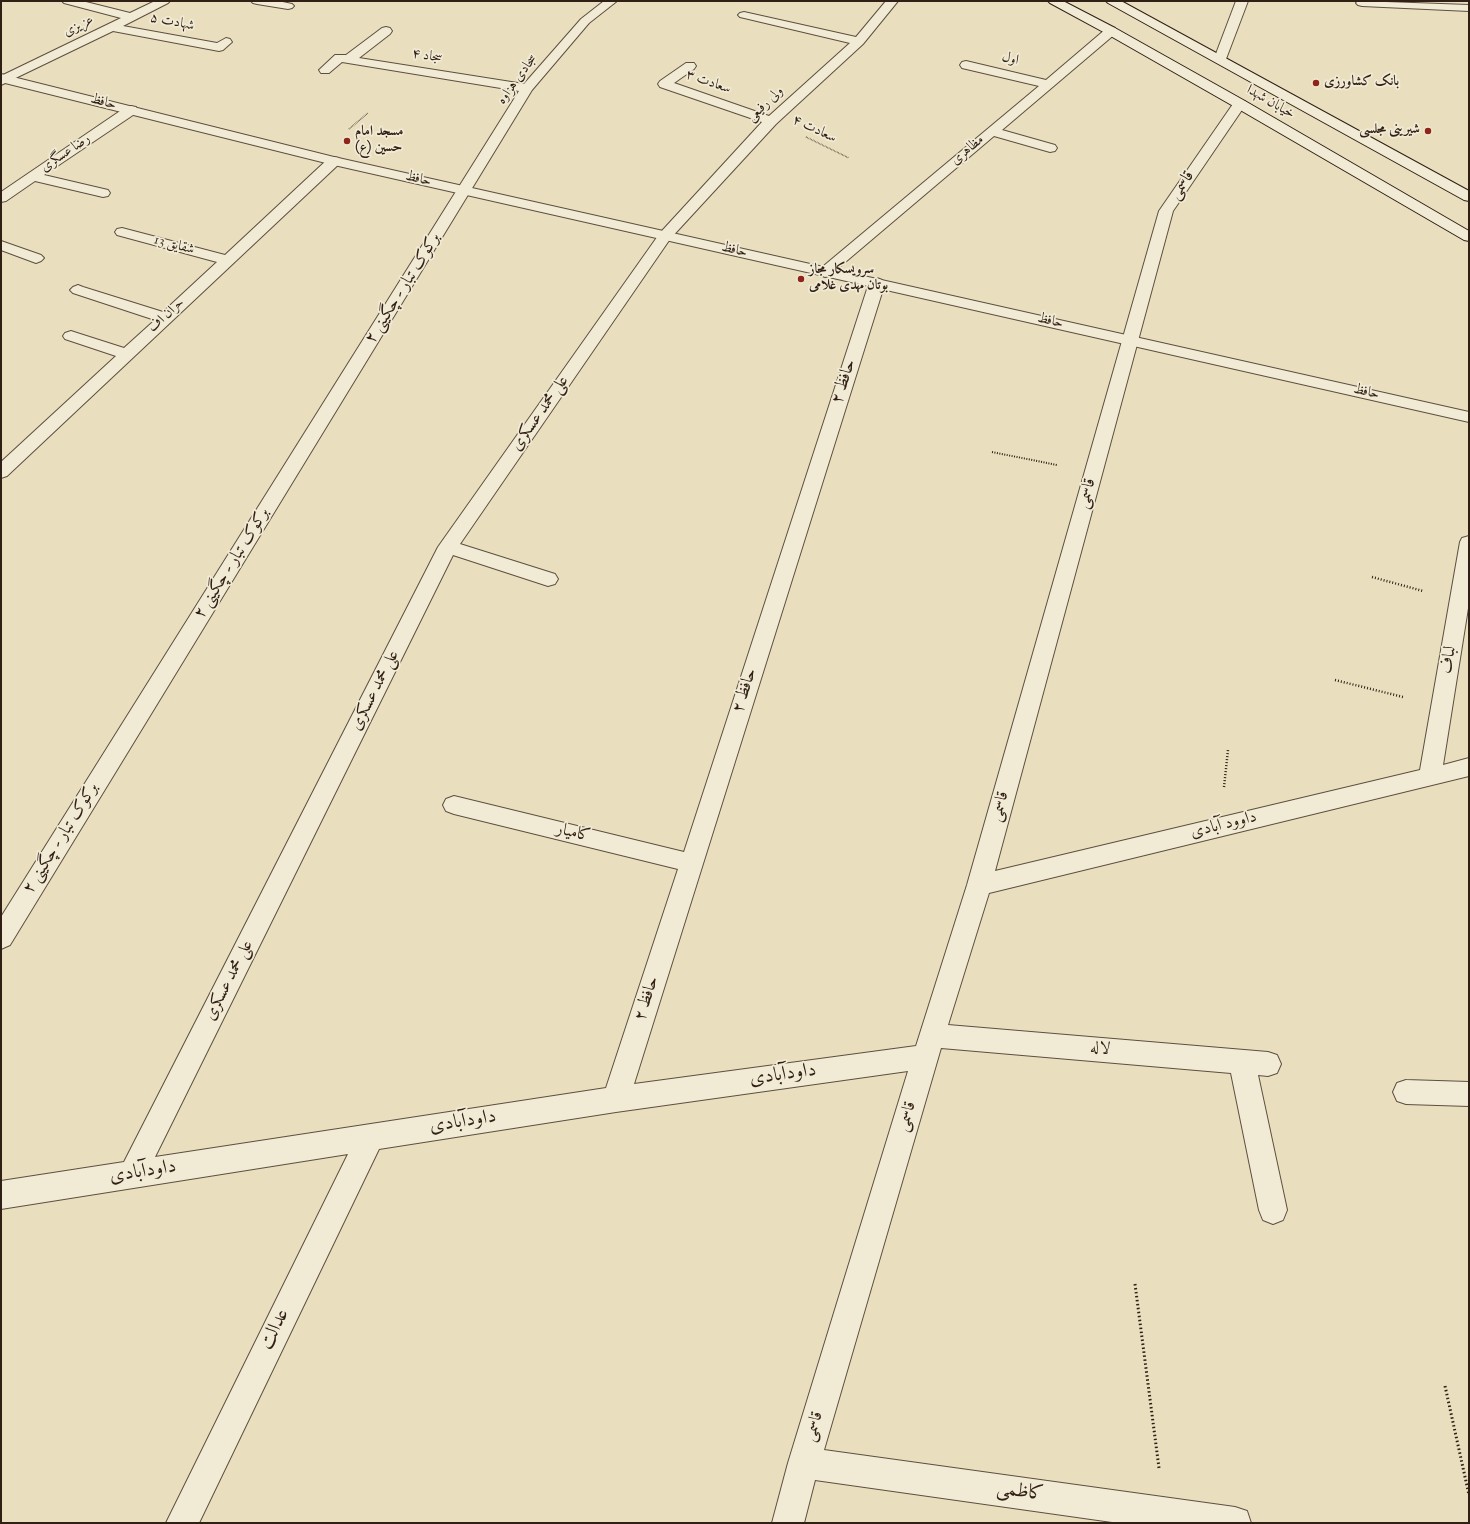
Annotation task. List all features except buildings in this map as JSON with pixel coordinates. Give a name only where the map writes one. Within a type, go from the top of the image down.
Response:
[{"type":"street","points":[[68,1],[132,17]]},
{"type":"street","name":"عزیزی","points":[[3,79],[164,1]]},
{"type":"street","points":[[257,1],[288,6]]},
{"type":"street","name":"سجادی هزاوه","points":[[465,190],[527,88],[585,21],[609,1]]},
{"type":"street","name":"ولی رفیعی","points":[[665,236],[771,121],[859,41],[892,1]]},
{"type":"street","name":"خیابان شهدا","points":[[1054,1],[1111,31],[1240,104],[1469,237]]},
{"type":"street","name":"خیابان شهدا","points":[[1112,1],[1469,196]]},
{"type":"street","points":[[1220,59],[1242,1]]},
{"type":"street","points":[[1362,3],[1469,8]]},
{"type":"street","points":[[744,15],[859,41]]},
{"type":"street","name":"شهادت ۵","points":[[112,27],[219,47],[226,42]]},
{"type":"street","points":[[348,60],[386,31]]},
{"type":"street","name":"مظاهری","points":[[825,272],[1111,31]]},
{"type":"street","name":"سجاد ۴","points":[[325,70],[339,58],[527,88]]},
{"type":"street","name":"اول","points":[[966,65],[1048,84]]},
{"type":"street","name":"سعادت ۳","points":[[690,66],[664,84],[771,121]]},
{"type":"street","name":"حافظ","points":[[3,79],[334,161],[1469,417]]},
{"type":"street","name":"قاسمی","points":[[788,1523],[804,1464],[929,1046],[979,885],[1166,211],[1240,104]]},
{"type":"street","name":"رضا عسگری","points":[[1,198],[131,110]]},
{"type":"street","points":[[991,131],[1050,148]]},
{"type":"street","name":"حران اف","points":[[1,472],[334,161]]},
{"type":"street","points":[[32,176],[103,193]]},
{"type":"street","name":"برکوک تبار - چگینی ۲","points":[[1,938],[465,190]]},
{"type":"street","name":"شقایق 13","points":[[122,232],[227,260]]},
{"type":"street","name":"علی محمد عسکری","points":[[132,1175],[448,547],[665,236]]},
{"type":"street","points":[[1,245],[36,258]]},
{"type":"street","name":"حافظ ۲","points":[[616,1099],[877,283]]},
{"type":"street","points":[[78,290],[165,318]]},
{"type":"street","points":[[71,336],[127,354]]},
{"type":"street","name":"لباف","points":[[1430,777],[1469,542]]},
{"type":"street","points":[[448,547],[548,580]]},
{"type":"street","name":"داوود آبادی","points":[[979,885],[1469,767]]},
{"type":"street","name":"کامیار","points":[[454,805],[691,864]]},
{"type":"street","name":"داودآبادی","points":[[1,1195],[616,1099],[929,1046]]},
{"type":"street","name":"لاله","points":[[929,1046],[1268,1064]]},
{"type":"street","points":[[1242,1062],[1272,1210]]},
{"type":"street","points":[[1406,1092],[1469,1094]]},
{"type":"street","name":"عدالت","points":[[182,1523],[371,1137]]},
{"type":"street","name":"کاظمی","points":[[804,1464],[1235,1523]]},
{"type":"path","name":"سعادت ۴","points":[[771,121],[849,158]]},
{"type":"path","points":[[992,452],[1094,472]]},
{"type":"path","points":[[1372,577],[1460,601]]},
{"type":"path","points":[[1335,680],[1442,706]]},
{"type":"path","points":[[1135,1284],[1165,1514]]},
{"type":"path","points":[[1445,1386],[1469,1496]]},
{"type":"place","name":"بانک کشاورزی","points":[[1316,83]]},
{"type":"place","name":"شیرینی مجلسی","points":[[1428,131]]},
{"type":"place","name":"مسجد امام حسین (ع)","points":[[347,141]]},
{"type":"place","name":"سرویسکار مجاز بوتان مهدی غلامی","points":[[801,279]]}]
